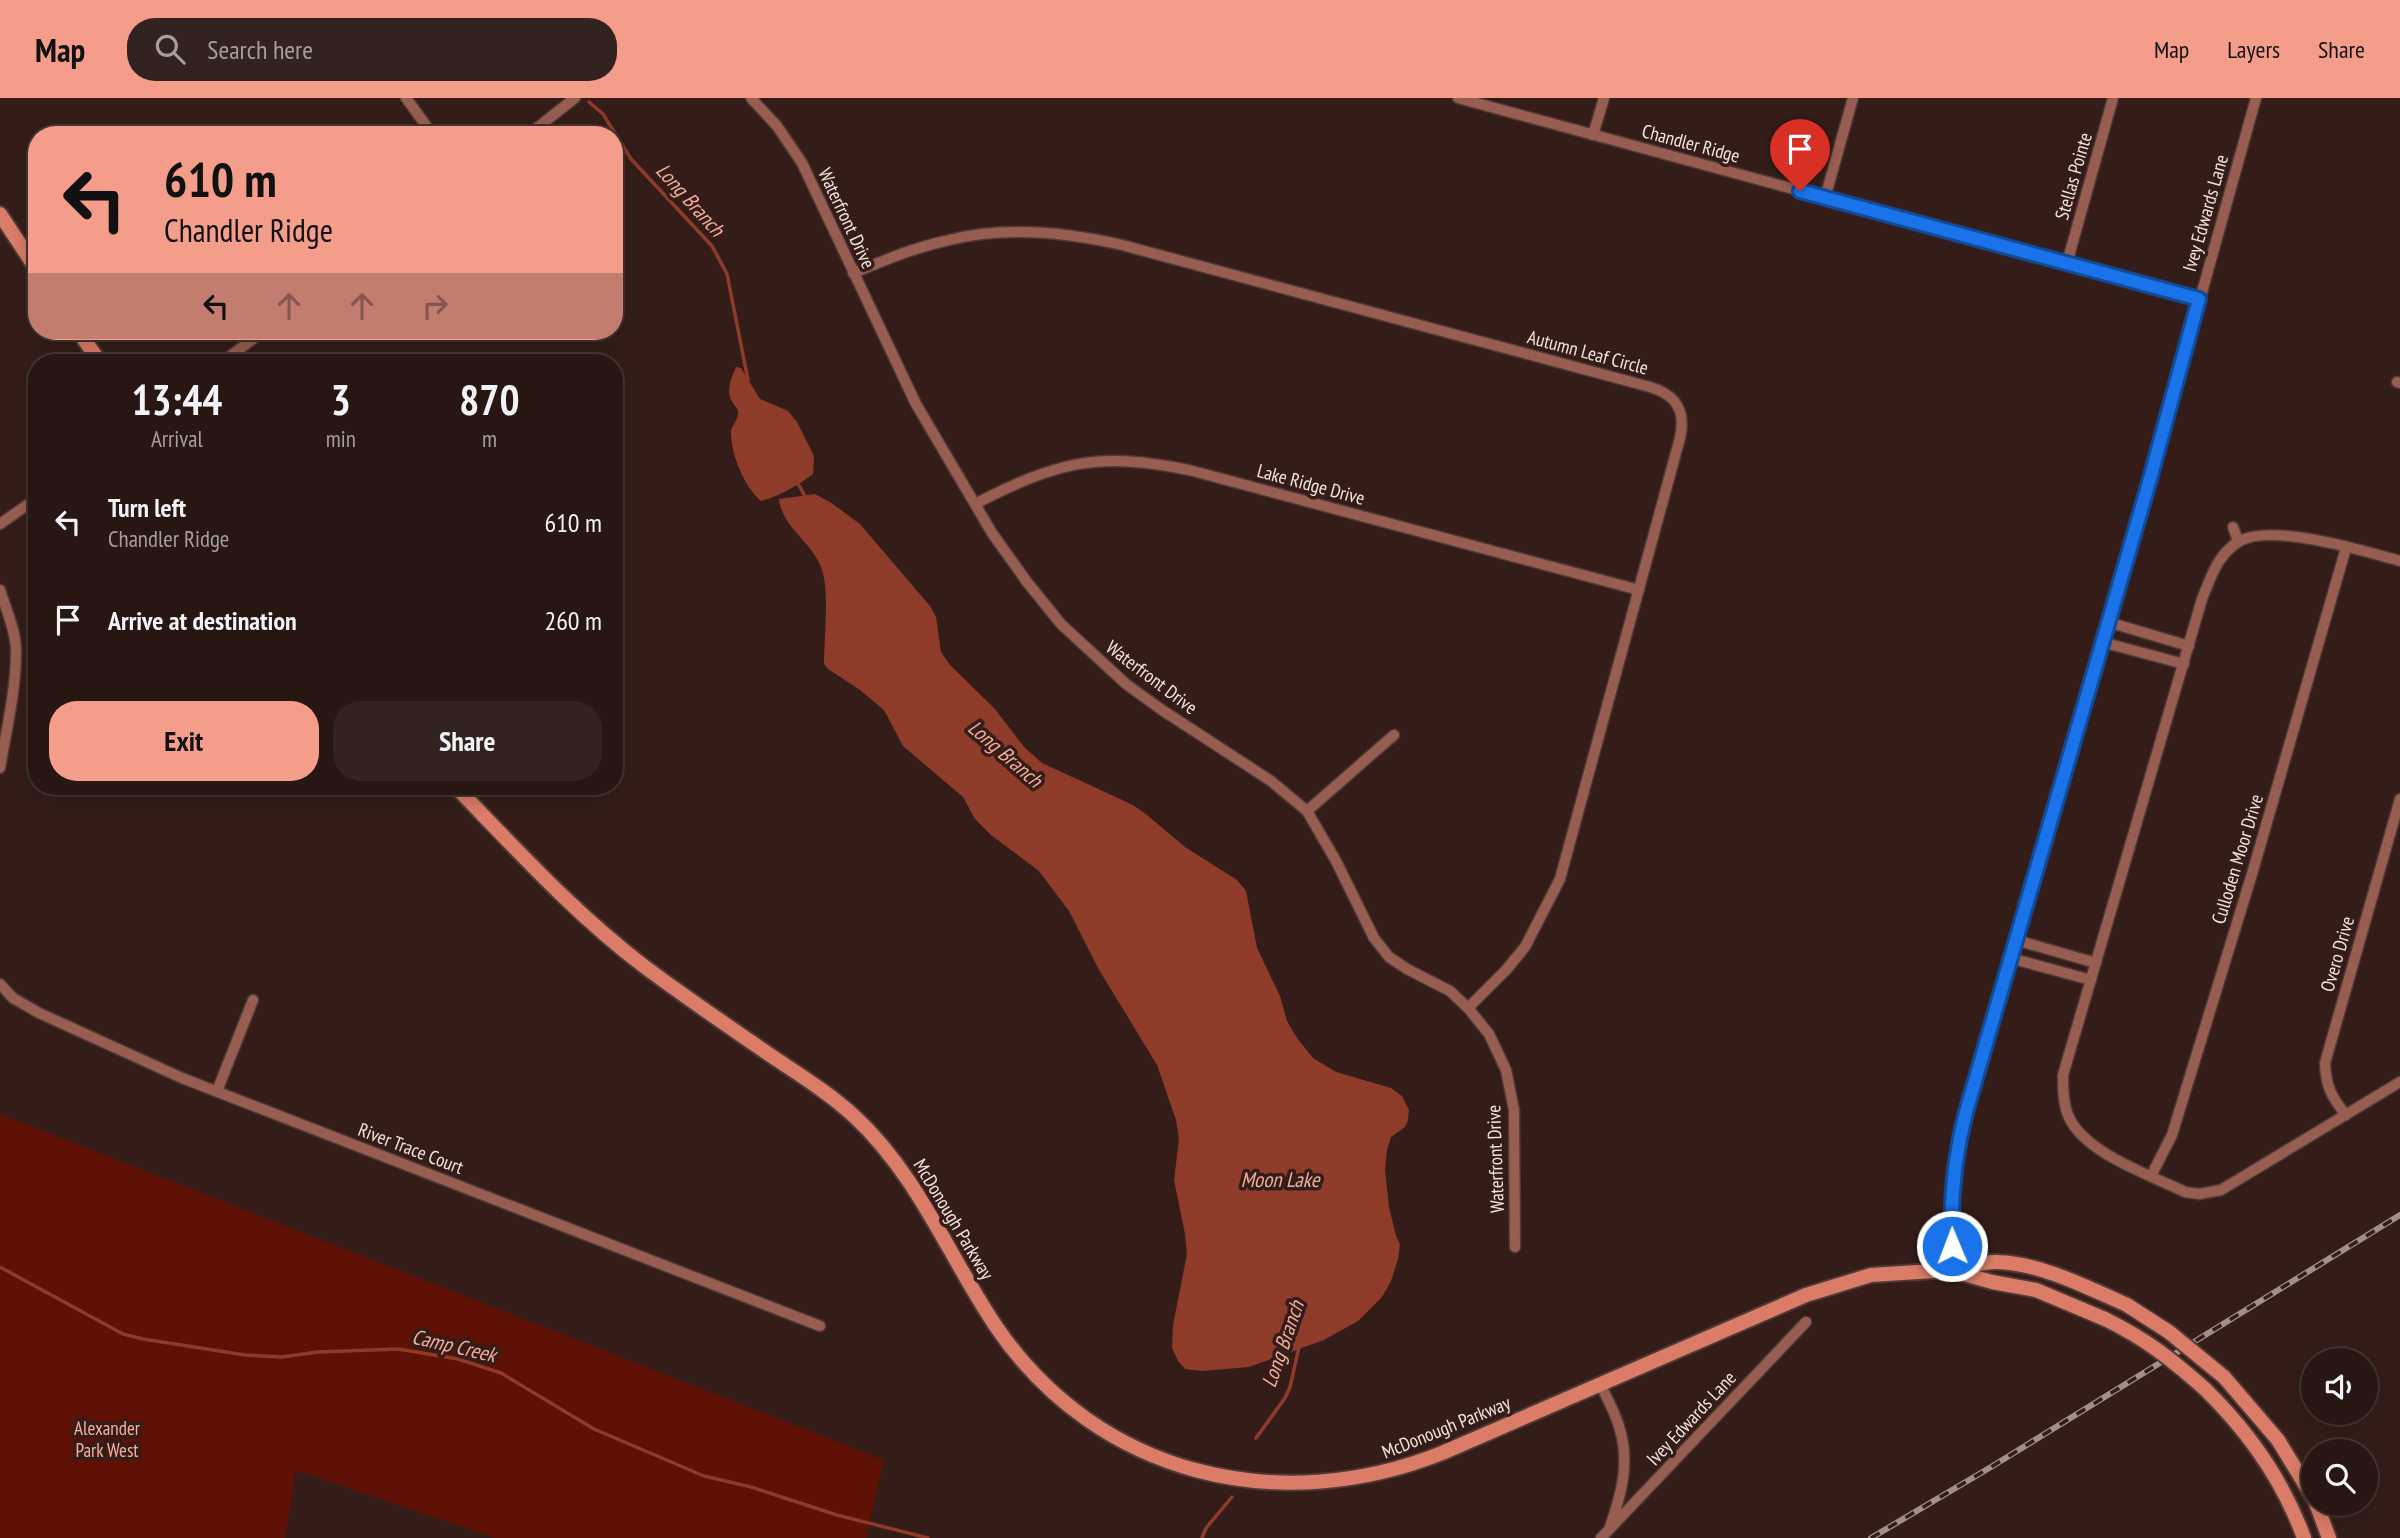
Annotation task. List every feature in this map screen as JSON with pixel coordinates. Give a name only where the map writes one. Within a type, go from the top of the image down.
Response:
[{"type":"street","points":[[405,98],[426,126]]},
{"type":"street","points":[[539,126],[575,98]]},
{"type":"street","name":"Waterfront Drive","points":[[751,98],[777,126],[802,163],[916,404],[975,504],[1027,582],[1090,652],[1153,704],[1251,767],[1307,811],[1381,948],[1407,969],[1450,991],[1489,1034],[1506,1070],[1514,1110],[1515,1247]]},
{"type":"street","name":"Chandler Ridge","points":[[1458,98],[2199,299]]},
{"type":"street","points":[[1593,135],[1604,98]]},
{"type":"street","points":[[1825,198],[1853,98]]},
{"type":"street","name":"Stellas Pointe","points":[[2067,263],[2113,98]]},
{"type":"street","name":"Ivey Edwards Lane","points":[[1950,1270],[1955,1158],[1966,1112],[2256,98]]},
{"type":"street","points":[[0,214],[28,256]]},
{"type":"street","name":"Autumn Leaf Circle","points":[[853,273],[913,249],[948,240],[1023,233],[1082,237],[1122,245],[1657,389],[1678,407],[1682,427],[1560,879],[1525,947],[1468,1008]]},
{"type":"street","points":[[233,354],[252,340]]},
{"type":"street","name":"Lake Ridge Drive","points":[[975,504],[1016,483],[1067,466],[1113,460],[1141,461],[1189,470],[1639,590]]},
{"type":"street","points":[[0,524],[28,504]]},
{"type":"street","points":[[2233,527],[2238,541]]},
{"type":"street","points":[[2400,561],[2291,536],[2255,535],[2238,541],[2218,561],[2202,599],[2063,1075],[2063,1096],[2073,1124],[2096,1149],[2192,1194],[2221,1190],[2400,1082]]},
{"type":"street","name":"Culloden Moor Drive","points":[[2151,1175],[2172,1135],[2252,874],[2346,548]]},
{"type":"street","points":[[0,590],[16,648],[0,768]]},
{"type":"street","points":[[2108,622],[2189,646]]},
{"type":"street","points":[[2102,642],[2184,664]]},
{"type":"street","points":[[1307,811],[1394,735]]},
{"type":"street","name":"McDonough Parkway","points":[[464,795],[569,902],[614,943],[855,1117],[903,1170],[996,1326],[1024,1363],[1088,1420],[1133,1446],[1199,1471],[1248,1482],[1296,1484],[1357,1479],[1421,1461],[1806,1295],[1871,1275],[1950,1270],[1992,1282],[2036,1290],[2105,1319],[2166,1354],[2237,1423],[2265,1460],[2288,1500],[2304,1538]]},
{"type":"street","name":"Overo Drive","points":[[2346,1115],[2326,1084],[2325,1063],[2400,799]]},
{"type":"street","points":[[2015,940],[2096,963]]},
{"type":"street","points":[[2010,958],[2091,981]]},
{"type":"street","name":"River Trace Court","points":[[0,984],[13,998],[39,1013],[216,1091],[820,1326]]},
{"type":"street","points":[[216,1091],[253,1000]]},
{"type":"street","points":[[1950,1270],[1996,1262],[2026,1266],[2067,1279],[2127,1305],[2169,1332],[2224,1377],[2278,1440],[2301,1478]]},
{"type":"street","name":"Ivey Edwards Lane","points":[[1605,1534],[1806,1322]]},
{"type":"street","points":[[1600,1384],[1620,1430],[1625,1463],[1622,1492],[1605,1534]]},
{"type":"street","points":[[2321,1516],[2329,1538]]},
{"type":"green space","name":"Alexander Park West","points":[[0,1114],[884,1460],[866,1538],[495,1538],[296,1470],[285,1538],[0,1538]]},
{"type":"water","points":[[736,367],[741,368],[760,399],[788,411],[797,422],[814,456],[813,474],[788,490],[761,501],[744,479],[733,450],[731,432],[738,412],[729,390]]},
{"type":"water","name":"Moon Lake","points":[[815,494],[860,524],[930,606],[936,617],[941,652],[950,665],[995,709],[1024,747],[1042,763],[1133,805],[1185,847],[1237,880],[1246,891],[1257,948],[1280,996],[1287,1021],[1313,1058],[1336,1072],[1391,1088],[1402,1096],[1409,1110],[1408,1120],[1405,1127],[1391,1137],[1385,1170],[1389,1207],[1400,1244],[1398,1259],[1382,1297],[1358,1321],[1324,1340],[1249,1367],[1202,1371],[1185,1369],[1178,1361],[1172,1348],[1173,1325],[1187,1254],[1174,1180],[1179,1139],[1176,1120],[1157,1065],[1098,968],[1069,911],[1039,871],[991,835],[975,819],[963,797],[903,746],[884,710],[824,664],[824,576],[811,549],[785,518],[779,499]]},
{"type":"waterway","name":"Long Branch","points":[[589,102],[603,114],[610,126]]},
{"type":"waterway","name":"Long Branch","points":[[623,146],[631,159],[712,246],[727,274],[748,380]]},
{"type":"waterway","name":"Long Branch","points":[[796,480],[806,498]]},
{"type":"waterway","name":"Camp Creek","points":[[0,1267],[123,1334],[143,1339],[245,1355],[282,1357],[318,1352],[398,1349],[458,1359],[501,1373],[594,1429],[704,1476],[751,1487],[837,1515],[928,1538]]},
{"type":"waterway","name":"Long Branch","points":[[1256,1438],[1285,1398],[1299,1347]]},
{"type":"waterway","name":"Long Branch","points":[[1202,1538],[1206,1528],[1232,1497]]},
{"type":"railway","points":[[1871,1538],[2400,1215]]},
{"type":"route","points":[[1800,191],[2199,299],[2150,479],[1966,1112],[1955,1158],[1951,1202],[1952,1246]]}]
